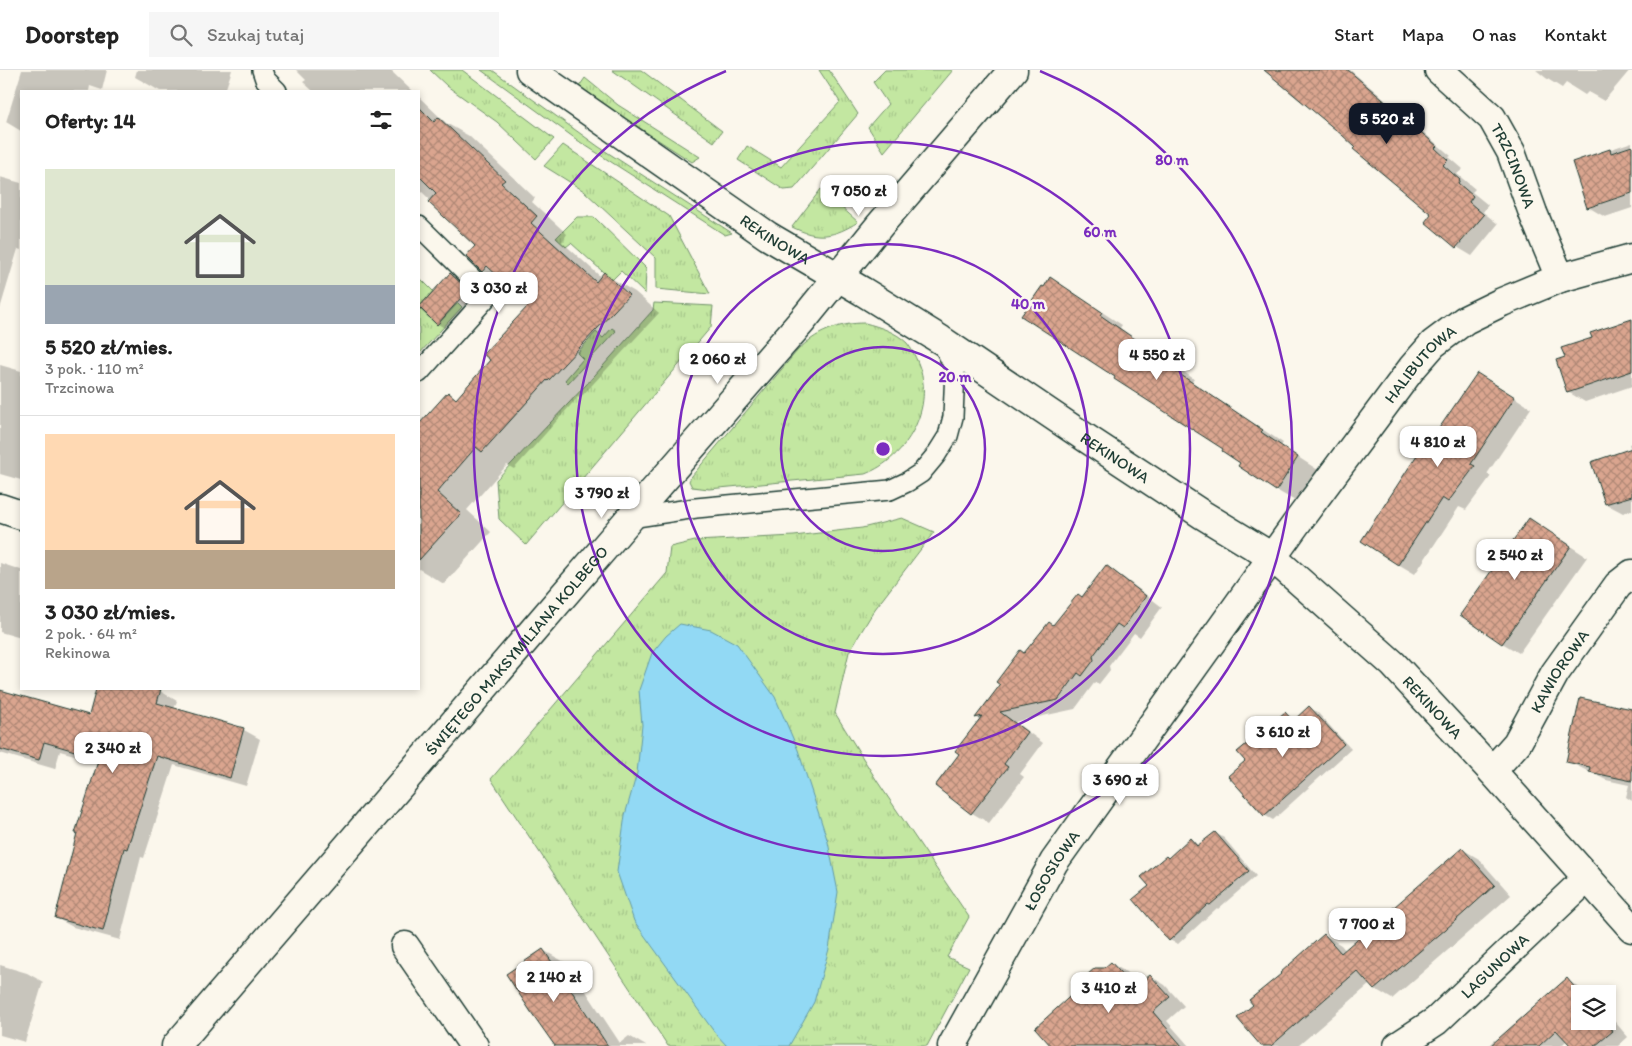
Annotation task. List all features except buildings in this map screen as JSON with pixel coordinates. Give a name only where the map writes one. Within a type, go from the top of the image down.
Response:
[{"type":"street","name":"REKINOWA","points":[[530,70],[760,230],[942,340],[1089,440],[1272,557],[1393,664],[1492,771],[1632,928]]},
{"type":"street","name":"ŚWIĘTEGO MAKSYMILIANA KOLBEGO","points":[[176,1046],[838,278],[880,225],[1013,70]]},
{"type":"street","name":"TRZCINOWA","points":[[1439,70],[1492,118],[1511,152],[1533,213],[1560,278]]},
{"type":"street","name":"HALIBUTOWA","points":[[1272,557],[1412,368],[1433,344],[1464,320],[1502,302],[1560,278],[1632,258]]},
{"type":"street","points":[[0,508],[20,515]]},
{"type":"street","name":"ŁOSOSIOWA","points":[[952,1046],[1054,862],[1272,557]]},
{"type":"street","name":"KAWIOROWA","points":[[1492,771],[1517,743],[1555,673],[1618,585],[1632,574]]},
{"type":"street","name":"LAGUNOWA","points":[[1398,1046],[1436,1020],[1587,878]]},
{"type":"street","points":[[405,946],[474,1046]]},
{"type":"lane","points":[[262,70],[265,79],[276,90]]},
{"type":"lane","points":[[420,227],[489,295],[420,372]]},
{"type":"lane","points":[[630,518],[696,508],[890,490],[907,482],[921,473],[936,454],[948,436],[953,418],[955,369],[942,340]]},
{"type":"green space","points":[[430,70],[462,70],[554,139],[536,159],[497,122],[447,86]]},
{"type":"green space","points":[[481,70],[492,70],[599,147],[732,233],[725,235],[580,142]]},
{"type":"green space","points":[[612,70],[641,70],[722,131],[714,142]]},
{"type":"green space","points":[[819,70],[829,70],[858,114],[794,189],[784,190],[738,160],[747,146],[781,167],[840,102]]},
{"type":"green space","points":[[885,70],[953,70],[884,152],[868,127],[888,104],[873,82]]},
{"type":"green space","points":[[585,78],[618,105],[700,157],[692,162],[578,88]]},
{"type":"green space","points":[[563,145],[669,216],[710,294],[656,289],[656,258],[584,191],[544,166]]},
{"type":"green space","points":[[821,189],[858,222],[841,231],[826,235],[810,234],[792,227]]},
{"type":"green space","points":[[577,217],[594,217],[646,268],[645,294],[621,271],[612,280],[571,243],[566,247],[556,238]]},
{"type":"green space","points":[[420,278],[433,291],[420,306]]},
{"type":"green space","points":[[458,303],[462,307],[420,353],[420,309],[437,325]]},
{"type":"green space","points":[[654,303],[713,306],[711,327],[526,545],[499,519],[496,480],[586,385],[653,310]]},
{"type":"green space","points":[[855,323],[865,323],[882,328],[903,339],[912,350],[923,380],[923,397],[914,429],[894,456],[865,474],[709,489],[692,487],[689,481],[691,477],[804,344],[828,330]]},
{"type":"green space","points":[[612,328],[616,331],[568,383],[565,380],[583,359],[577,353],[596,332],[603,338]]},
{"type":"green space","points":[[902,518],[934,532],[875,609],[849,652],[835,713],[877,781],[969,917],[947,957],[969,967],[927,1046],[668,1046],[491,779],[667,573],[670,547],[695,541],[794,536],[862,528]]},
{"type":"water","points":[[680,624],[711,630],[737,644],[775,697],[798,750],[828,842],[838,892],[829,949],[814,1002],[789,1046],[727,1046],[715,1033],[634,921],[617,872],[625,815],[637,773],[642,725],[639,690],[652,653],[666,636]]}]
